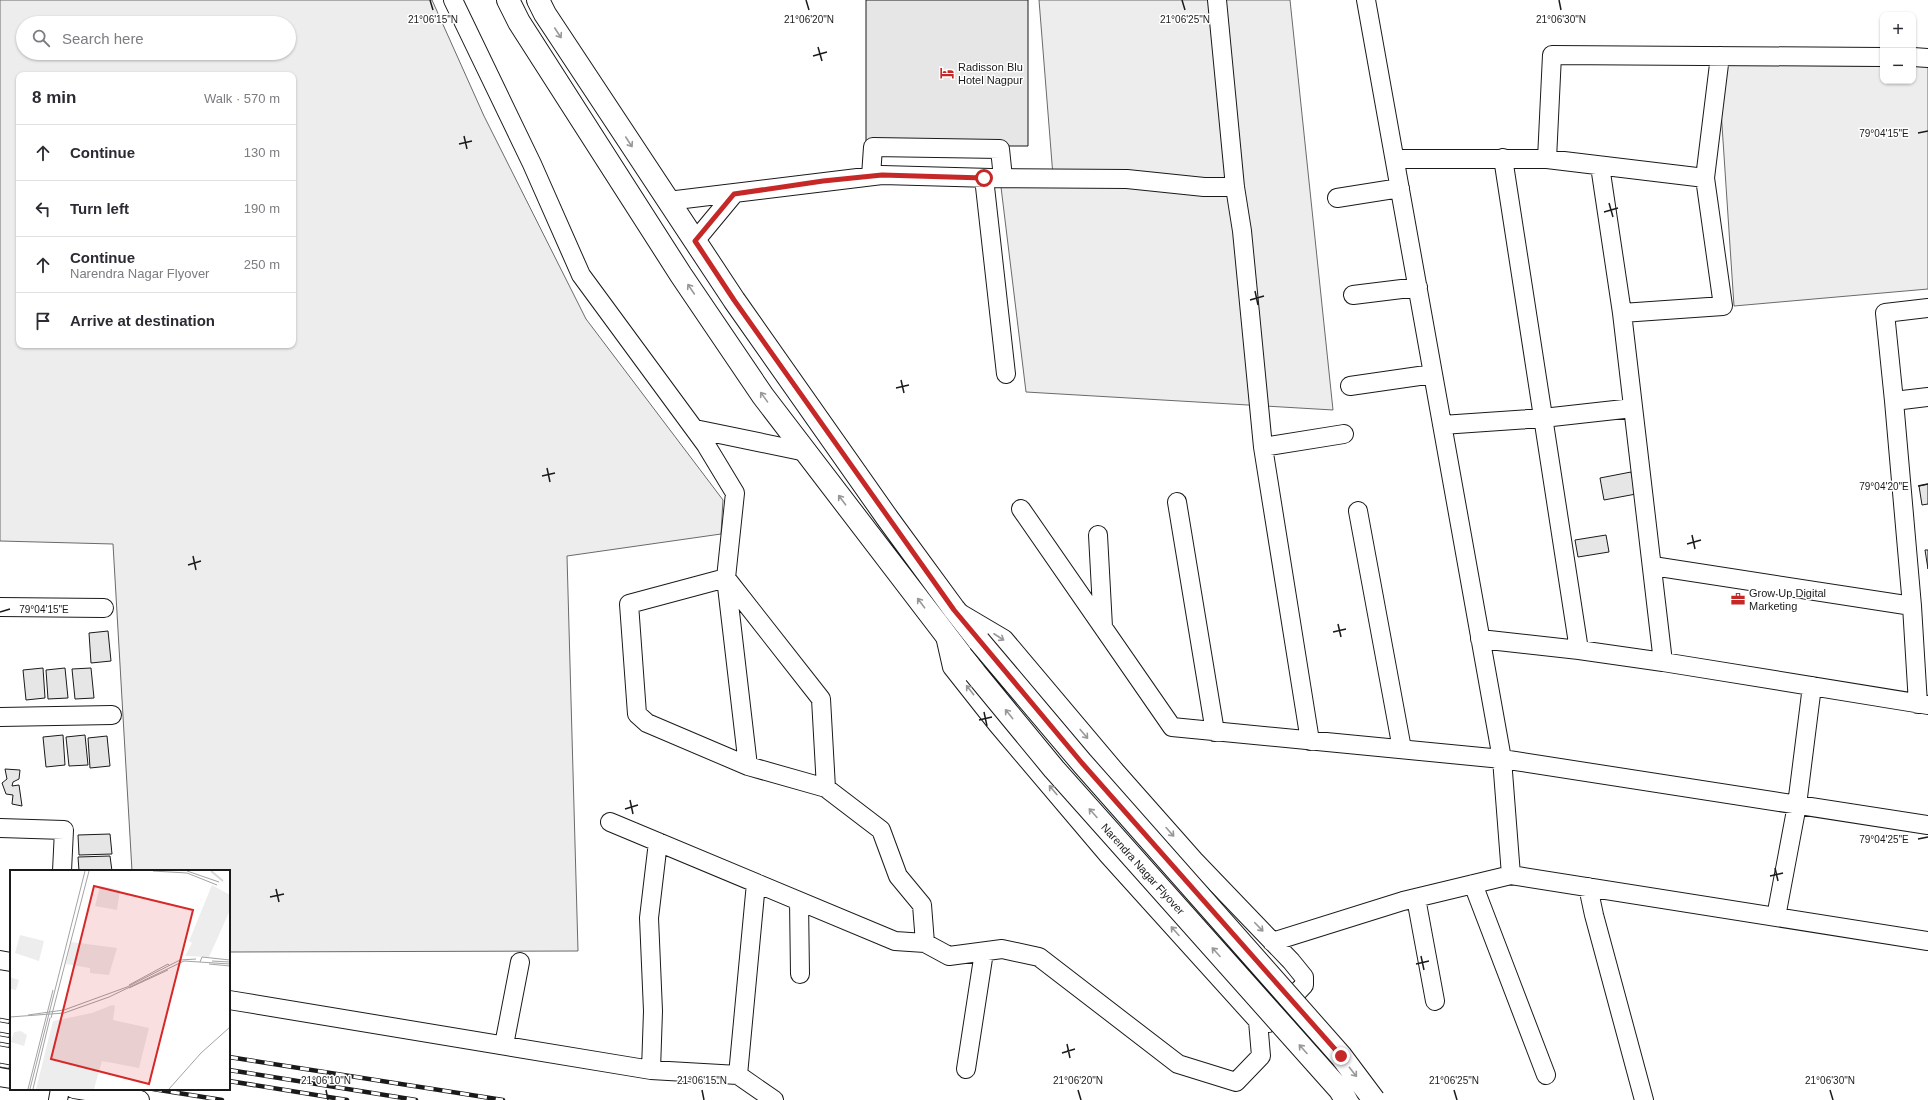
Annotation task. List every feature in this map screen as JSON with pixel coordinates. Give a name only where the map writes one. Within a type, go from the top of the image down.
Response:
[{"type":"main road","name":"Narendra Nagar Flyover","points":[[508,0],[519,22],[681,275],[763,396],[975,673],[1054,769],[1334,1084],[1346,1100]]},
{"type":"main road","points":[[538,0],[545,14],[738,307],[954,610],[1082,763],[1341,1056],[1374,1100]]},
{"type":"street","points":[[454,0],[532,164],[580,275],[695,429],[735,493],[726,578],[748,766]]},
{"type":"street","points":[[1217,0],[1235,187],[1242,231],[1263,446],[1310,741]]},
{"type":"street","points":[[1366,0],[1502,759],[1511,875]]},
{"type":"street","points":[[1547,159],[1552,55],[1880,57]]},
{"type":"street","points":[[1622,313],[1723,306],[1705,178],[1720,56]]},
{"type":"street","points":[[1916,57],[1928,58]]},
{"type":"street","points":[[871,176],[873,147],[960,148],[1000,149],[1003,178]]},
{"type":"street","points":[[1503,158],[1579,650]]},
{"type":"street","points":[[1395,159],[1547,159],[1705,178]]},
{"type":"street","points":[[1600,166],[1622,313],[1653,566],[1663,662]]},
{"type":"street","points":[[668,201],[871,176],[1127,179],[1204,187],[1235,187]]},
{"type":"street","points":[[984,178],[1006,374]]},
{"type":"street","points":[[1337,198],[1400,188]]},
{"type":"street","points":[[695,241],[734,194]]},
{"type":"street","points":[[1353,295],[1418,287]]},
{"type":"street","points":[[1480,639],[1579,650],[1663,662],[1923,704],[1912,606],[1894,401],[1884,313],[1928,308]]},
{"type":"street","points":[[1350,386],[1433,374]]},
{"type":"street","points":[[1894,401],[1928,397]]},
{"type":"street","points":[[1442,425],[1543,418],[1633,408]]},
{"type":"street","points":[[695,429],[806,452]]},
{"type":"street","points":[[1263,446],[1344,434]]},
{"type":"street","points":[[1177,502],[1215,732]]},
{"type":"street","points":[[1021,508],[1172,727],[1502,759],[1928,826]]},
{"type":"street","points":[[1358,511],[1402,749]]},
{"type":"street","points":[[1098,535],[1103,627]]},
{"type":"street","points":[[1653,566],[1912,606]]},
{"type":"street","points":[[726,578],[629,604],[638,714],[647,723],[748,766],[826,788],[881,830],[898,876],[922,905],[925,943]]},
{"type":"street","points":[[726,578],[821,699],[826,788]]},
{"type":"street","points":[[0,607],[104,608]]},
{"type":"street","points":[[945,634],[952,667],[997,724],[1108,856],[1258,1021],[1268,1023],[1304,985],[1304,977],[1194,860],[1117,773],[1004,639],[954,610]]},
{"type":"street","points":[[1776,917],[1797,805],[1812,686]]},
{"type":"street","points":[[0,717],[112,715]]},
{"type":"street","points":[[610,822],[895,941],[925,943],[949,956],[1002,949],[1039,957],[1178,1064],[1236,1082],[1261,1056],[1258,1021]]},
{"type":"street","points":[[0,828],[64,830],[62,870]]},
{"type":"street","points":[[651,1070],[653,1011],[650,918],[658,842]]},
{"type":"street","points":[[1272,942],[1416,898],[1511,875],[1928,941]]},
{"type":"street","points":[[738,1075],[756,883]]},
{"type":"street","points":[[1473,884],[1546,1075]]},
{"type":"street","points":[[1588,887],[1596,923],[1644,1100]]},
{"type":"street","points":[[1416,898],[1436,1001]]},
{"type":"street","points":[[799,901],[800,974]]},
{"type":"street","points":[[966,1069],[984,952]]},
{"type":"street","points":[[0,960],[10,962]]},
{"type":"street","points":[[504,1045],[520,962]]},
{"type":"street","points":[[230,1000],[651,1070],[738,1075],[774,1100]]},
{"type":"street","points":[[0,1077],[10,1079]]},
{"type":"street","points":[[58,1100],[60,1090]]},
{"type":"street","points":[[80,1090],[138,1100]]},
{"type":"shaded area","points":[[0,0],[432,0],[484,116],[586,319],[723,500],[721,534],[567,556],[578,951],[230,952],[230,870],[132,870],[113,544],[0,541]]},
{"type":"shaded area","points":[[1039,0],[1290,0],[1333,410],[1026,392],[1001,187],[1053,176]]},
{"type":"shaded area","points":[[1718,65],[1880,66],[1880,84],[1916,84],[1916,66],[1928,66],[1928,289],[1734,306]]},
{"type":"building","name":"Radisson Blu Hotel Nagpur","points":[[866,0],[1028,0],[1028,146],[866,146]]},
{"type":"building","points":[[1631,472],[1636,494],[1604,500],[1600,478]]},
{"type":"building","points":[[1928,484],[1928,504],[1922,505],[1919,486]]},
{"type":"building","points":[[1606,535],[1609,552],[1578,557],[1575,540]]},
{"type":"building","points":[[1925,550],[1928,550],[1928,569]]},
{"type":"building","points":[[108,631],[111,661],[91,663],[89,633]]},
{"type":"building","points":[[43,668],[45,698],[26,700],[23,670]]},
{"type":"building","points":[[65,668],[68,698],[48,699],[46,670]]},
{"type":"building","points":[[91,668],[94,698],[75,699],[72,669]]},
{"type":"building","points":[[63,735],[65,765],[46,767],[43,737]]},
{"type":"building","points":[[85,735],[88,765],[69,766],[66,737]]},
{"type":"building","points":[[107,736],[110,766],[90,768],[88,738]]},
{"type":"building","points":[[5,769],[20,770],[19,779],[13,782],[12,786],[19,785],[22,806],[12,804],[13,795],[6,794],[2,783],[7,779]]},
{"type":"building","points":[[110,834],[112,854],[79,855],[78,835]]},
{"type":"building","points":[[110,856],[112,870],[79,870],[78,857]]},
{"type":"railway","points":[[0,1020],[10,1022]]},
{"type":"railway","points":[[0,1034],[10,1036]]},
{"type":"railway","points":[[0,1044],[10,1046]]},
{"type":"railway","points":[[230,1057],[503,1100]]},
{"type":"railway","points":[[0,1065],[10,1067]]},
{"type":"railway","points":[[230,1070],[416,1100]]},
{"type":"railway","points":[[230,1081],[347,1100]]},
{"type":"railway","points":[[159,1090],[222,1100]]},
{"type":"place","name":"Radisson Blu Hotel Nagpur","points":[[947,73]]},
{"type":"place","name":"Grow Up Digital Marketing","points":[[1738,599]]},
{"type":"route","points":[[984,178],[882,175],[823,181],[734,194],[695,241],[734,300],[954,610],[1082,763],[1341,1056]]}]
